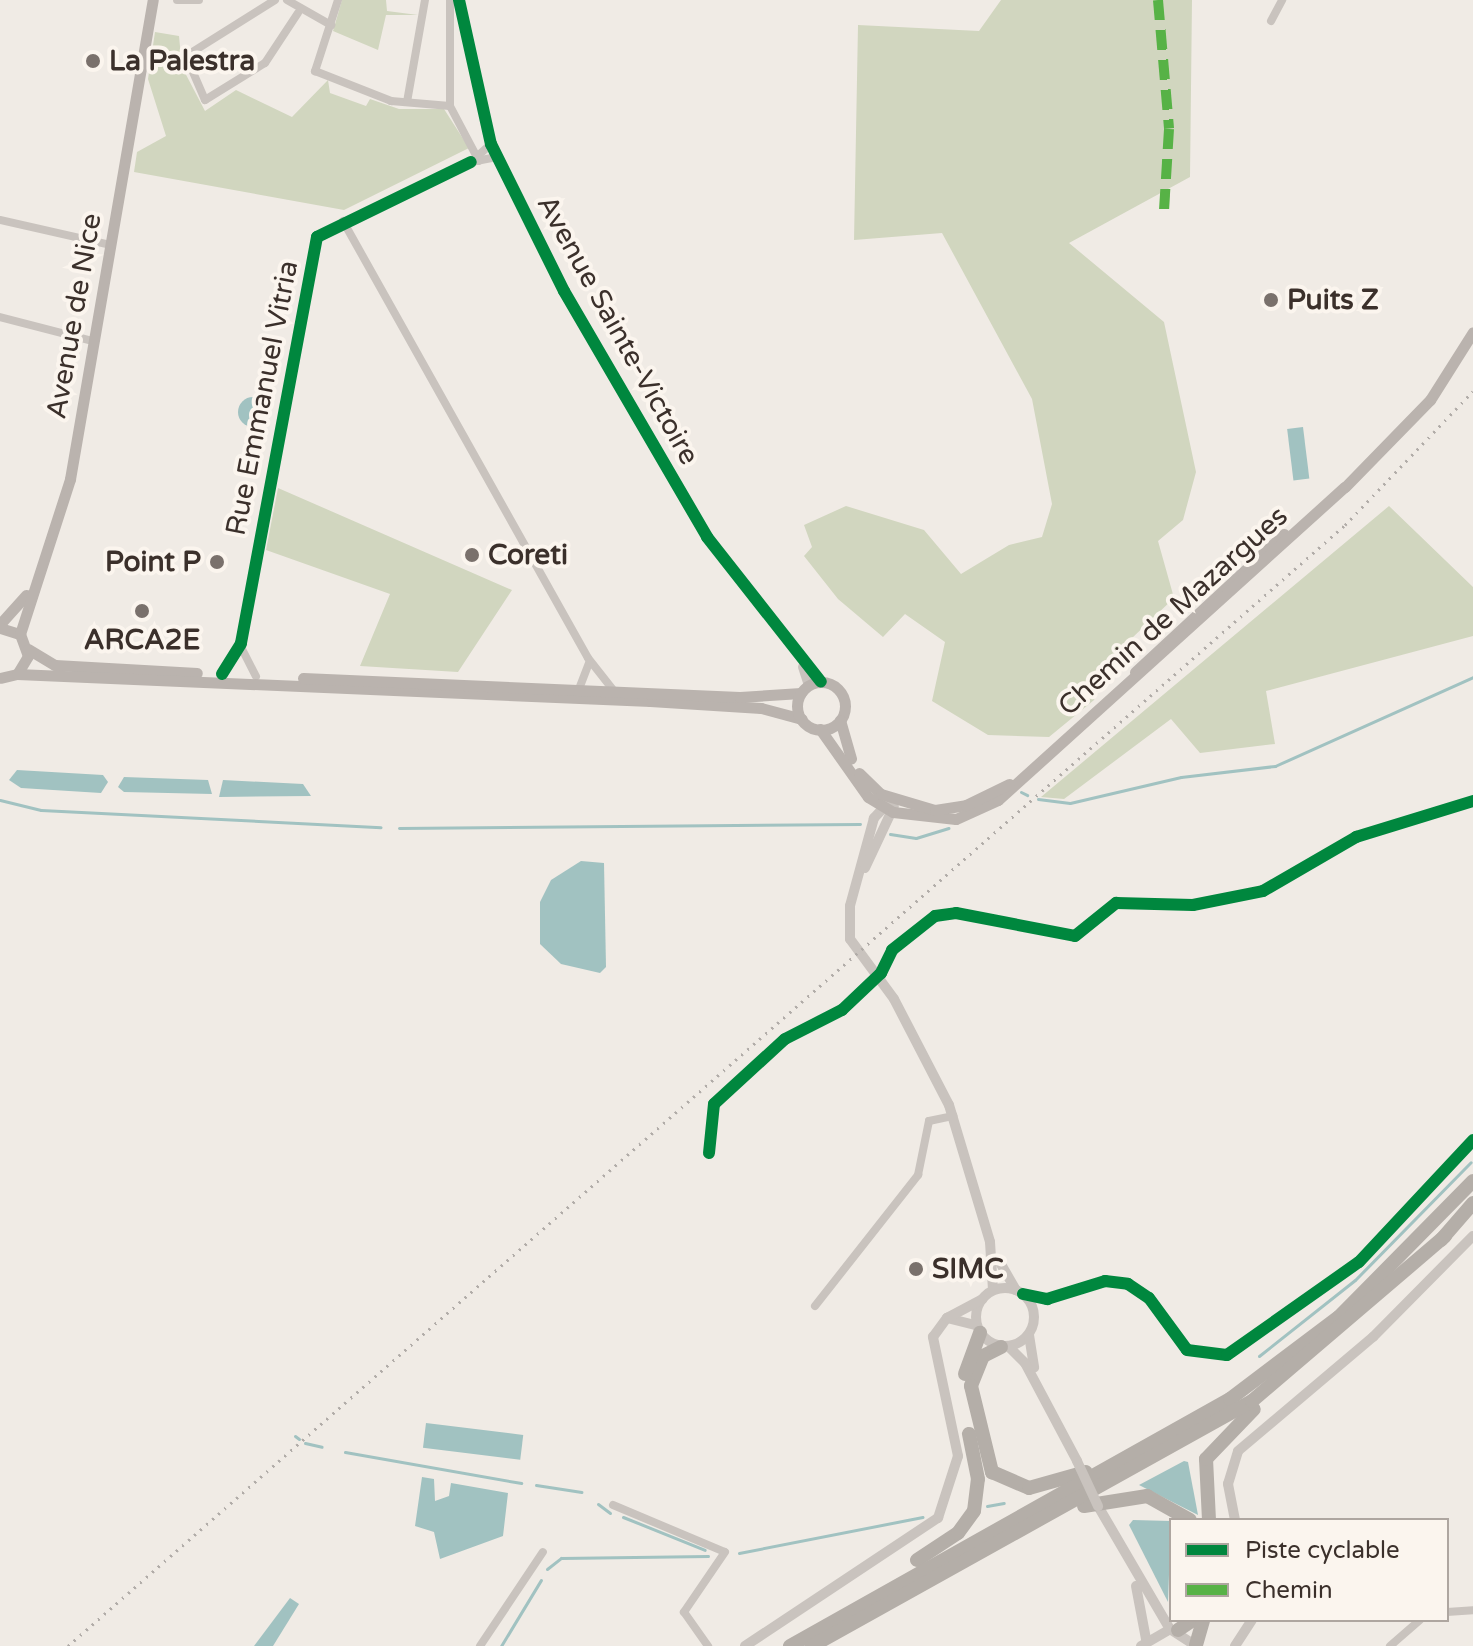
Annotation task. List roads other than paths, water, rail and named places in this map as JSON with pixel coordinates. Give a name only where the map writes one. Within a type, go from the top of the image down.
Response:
[{"type":"highway","points":[[790,1646],[920,1568],[1180,1430],[1289,1358],[1400,1262],[1473,1181]]},
{"type":"highway","points":[[1209,1518],[1203,1472],[1214,1445],[1346,1337],[1473,1203]]},
{"type":"highway","points":[[812,1646],[1252,1401],[1445,1236]]},
{"type":"highway","points":[[780,1646],[970,1519],[979,1492],[963,1388],[978,1329]]},
{"type":"highway","points":[[1005,1347],[983,1356],[972,1378],[977,1430],[992,1472],[1029,1488],[1097,1467],[1289,1358]]},
{"type":"highway","points":[[928,1579],[1107,1498],[1147,1496],[1186,1518]]},
{"type":"highway","points":[[1174,1630],[1189,1622]]},
{"type":"highway","points":[[1196,1645],[1202,1622]]},
{"type":"main road","name":"Avenue de Nice","points":[[0,626],[29,591],[45,553],[109,245],[146,0]]},
{"type":"main road","name":"Avenue de Nice","points":[[20,634],[67,492],[153,0]]},
{"type":"main road","name":"Chemin de Mazargues","points":[[889,806],[935,810],[966,805],[1033,769],[1065,742],[1210,599],[1410,422],[1451,374],[1473,332]]},
{"type":"main road","points":[[0,626],[20,634],[28,649],[55,665],[614,692],[810,687],[842,693],[840,720],[860,773],[889,806]]},
{"type":"main road","points":[[17,674],[28,649]]},
{"type":"main road","points":[[1,679],[17,674],[761,708],[802,719],[820,729],[889,806]]},
{"type":"main road","points":[[802,719],[810,687]]},
{"type":"main road","points":[[820,729],[840,720]]},
{"type":"street","points":[[177,0],[199,0]]},
{"type":"street","points":[[275,0],[186,56],[205,100],[265,63],[298,13]]},
{"type":"street","points":[[287,0],[298,13],[331,25]]},
{"type":"street","points":[[338,0],[315,71],[407,102],[450,106]]},
{"type":"street","points":[[407,102],[425,0]]},
{"type":"street","points":[[450,0],[450,106],[476,160]]},
{"type":"street","name":"Avenue Sainte-Victoire","points":[[459,0],[491,144],[564,291],[707,537],[797,655],[810,687]]},
{"type":"street","points":[[1271,21],[1282,0]]},
{"type":"street","points":[[476,160],[491,144]]},
{"type":"street","points":[[476,160],[496,157]]},
{"type":"street","name":"Rue Emmanuel Vitria","points":[[241,643],[317,237],[343,221],[476,160]]},
{"type":"street","points":[[0,220],[109,245]]},
{"type":"street","points":[[343,221],[588,658],[614,692]]},
{"type":"street","points":[[0,317],[89,340]]},
{"type":"street","points":[[222,674],[241,643]]},
{"type":"street","points":[[241,643],[256,676]]},
{"type":"street","points":[[578,690],[589,677],[588,658]]},
{"type":"street","points":[[709,1153],[714,1104],[768,1052],[842,1010],[879,975],[892,950],[941,914],[1075,936],[1119,902],[1193,905],[1277,887],[1356,837],[1473,801]]},
{"type":"street","points":[[889,806],[854,890],[850,939],[879,975],[953,1116],[990,1242],[993,1290]]},
{"type":"street","points":[[815,1306],[918,1175],[929,1121],[953,1116]]},
{"type":"street","points":[[745,1646],[914,1540],[945,1509],[958,1456],[932,1345],[947,1318],[993,1290],[1058,1296],[1105,1281],[1128,1284],[1149,1298],[1187,1350],[1227,1355],[1359,1262],[1473,1140]]},
{"type":"street","points":[[1235,1518],[1228,1484],[1238,1451],[1373,1337],[1473,1236]]},
{"type":"street","points":[[990,1242],[1020,1292],[1043,1393]]},
{"type":"street","points":[[1005,1347],[1031,1330],[1058,1296]]},
{"type":"street","points":[[978,1329],[982,1299]]},
{"type":"street","points":[[947,1318],[978,1329],[1005,1347],[1043,1393],[1132,1573],[1174,1630],[1196,1645]]},
{"type":"street","points":[[613,1505],[725,1552],[684,1612],[708,1646]]},
{"type":"street","points":[[480,1646],[543,1552]]},
{"type":"street","points":[[1132,1573],[1144,1642],[1174,1630]]},
{"type":"street","points":[[1449,1612],[1473,1610]]},
{"type":"street","points":[[1235,1646],[1251,1622]]},
{"type":"street","points":[[1390,1646],[1418,1622]]},
{"type":"water","points":[[253,397],[264,401],[268,412],[264,423],[253,427],[242,423],[238,412],[242,401]]},
{"type":"water","points":[[1303,427],[1309,479],[1293,481],[1287,429]]},
{"type":"water","points":[[17,770],[103,775],[108,782],[101,793],[21,788],[9,780]]},
{"type":"water","points":[[124,777],[208,780],[212,794],[124,792],[118,787]]},
{"type":"water","points":[[223,780],[303,784],[311,796],[219,797]]},
{"type":"water","points":[[581,861],[604,863],[606,967],[600,973],[561,964],[540,944],[540,902],[551,880]]},
{"type":"water","points":[[426,1423],[523,1435],[520,1460],[423,1448]]},
{"type":"water","points":[[1184,1461],[1188,1462],[1198,1515],[1139,1485]]},
{"type":"water","points":[[422,1477],[434,1479],[435,1501],[449,1496],[451,1483],[508,1493],[503,1536],[440,1559],[434,1532],[415,1526]]},
{"type":"water","points":[[1133,1520],[1169,1521],[1168,1602],[1129,1525]]},
{"type":"water","points":[[290,1598],[299,1604],[273,1646],[254,1646]]},
{"type":"waterway","points":[[1038,799],[1070,803],[1181,777],[1275,766],[1473,677]]},
{"type":"waterway","points":[[1021,792],[1027,795]]},
{"type":"waterway","points":[[0,800],[41,810],[381,827]]},
{"type":"waterway","points":[[399,828],[860,824]]},
{"type":"waterway","points":[[890,834],[916,838],[948,828]]},
{"type":"waterway","points":[[1259,1356],[1355,1280],[1471,1162]]},
{"type":"waterway","points":[[295,1436],[299,1439]]},
{"type":"waterway","points":[[305,1443],[322,1447]]},
{"type":"waterway","points":[[345,1452],[521,1483]]},
{"type":"waterway","points":[[536,1485],[581,1492]]},
{"type":"waterway","points":[[987,1506],[1004,1503]]},
{"type":"waterway","points":[[598,1504],[610,1513]]},
{"type":"waterway","points":[[623,1517],[705,1550]]},
{"type":"waterway","points":[[739,1553],[922,1517]]},
{"type":"waterway","points":[[547,1569],[561,1558],[708,1556]]},
{"type":"waterway","points":[[501,1646],[541,1580]]},
{"type":"railway","points":[[68,1646],[1345,525],[1473,391]]},
{"type":"place","name":"La Palestra","points":[[93,61]]},
{"type":"place","name":"Puits Z","points":[[1271,300]]},
{"type":"place","name":"Coreti","points":[[472,555]]},
{"type":"place","name":"Point P","points":[[217,562]]},
{"type":"place","name":"ARCA2E","points":[[142,611]]},
{"type":"place","name":"SIMC","points":[[916,1269]]}]
